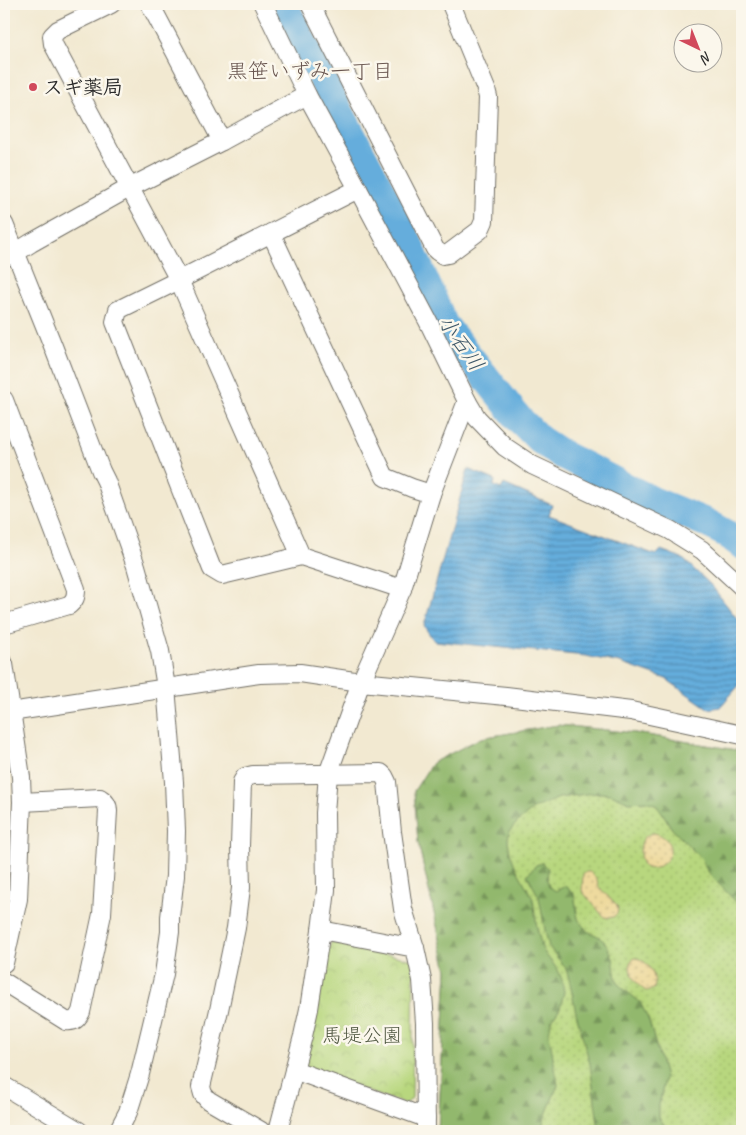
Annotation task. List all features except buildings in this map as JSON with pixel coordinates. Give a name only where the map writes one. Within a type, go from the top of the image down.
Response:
[{"type":"street","points":[[111,4],[58,30],[52,36],[53,44],[179,280],[301,556]]},
{"type":"street","points":[[150,4],[222,141]]},
{"type":"street","points":[[263,4],[306,95],[428,321],[477,418],[505,447],[532,465],[670,530],[702,550],[742,587]]},
{"type":"street","points":[[310,4],[435,249],[443,255],[448,254],[480,230],[484,221],[488,97],[451,4]]},
{"type":"street","points":[[9,255],[129,188],[222,141],[306,95]]},
{"type":"street","points":[[358,189],[118,310],[115,322],[212,569],[222,575],[301,556],[402,589]]},
{"type":"street","points":[[4,224],[9,255],[53,346],[106,481],[136,566],[160,650],[166,687],[176,831],[175,876],[170,932],[164,974],[140,1074],[128,1112],[118,1131]]},
{"type":"street","points":[[271,233],[386,477],[431,494]]},
{"type":"street","points":[[4,400],[76,589],[74,601],[69,605],[4,624]]},
{"type":"street","points":[[278,1131],[309,1009],[321,930],[326,890],[325,813],[328,774],[361,682],[402,589],[431,494],[467,401]]},
{"type":"street","points":[[4,664],[8,713],[21,777],[22,802],[18,899],[4,963]]},
{"type":"street","points":[[8,713],[259,674],[300,673],[361,682],[506,696],[631,711],[742,735]]},
{"type":"street","points":[[261,1131],[208,1100],[203,1094],[201,1087],[237,920],[241,888],[242,782],[245,776],[253,775],[380,773],[387,782],[403,909],[415,948],[422,980],[425,1022],[426,1124],[294,1070]]},
{"type":"street","points":[[4,982],[66,1021],[72,1022],[77,1020],[81,1012],[102,914],[108,811],[104,800],[100,798],[22,802]]},
{"type":"street","points":[[321,930],[415,948]]},
{"type":"street","points":[[4,1086],[79,1131]]},
{"type":"green space","points":[[558,725],[635,733],[742,751],[742,1131],[438,1131],[447,970],[418,842],[414,791],[432,763],[481,738]]},
{"type":"green space","points":[[558,725],[635,733],[742,751],[742,908],[712,877],[702,859],[672,829],[655,804],[645,801],[629,802],[611,794],[600,793],[559,798],[533,809],[513,827],[509,833],[508,840],[510,853],[516,868],[533,899],[542,948],[558,970],[562,980],[564,992],[560,1008],[551,1021],[549,1034],[558,1085],[541,1131],[438,1131],[447,970],[418,842],[414,791],[432,763],[481,738]]},
{"type":"green space","points":[[542,863],[548,869],[547,879],[549,887],[556,891],[565,886],[574,894],[578,919],[587,931],[600,937],[607,945],[613,958],[616,979],[620,986],[640,1002],[649,1021],[665,1077],[659,1105],[659,1118],[669,1131],[599,1131],[590,1064],[576,1013],[569,978],[565,967],[549,947],[539,897],[527,875],[536,865]]},
{"type":"green space","name":"馬堤公園","points":[[331,942],[414,960],[412,1098],[406,1104],[301,1070]]},
{"type":"sand","points":[[652,833],[661,835],[667,841],[670,853],[666,861],[658,867],[651,869],[643,864],[640,852],[643,839]]},
{"type":"sand","points":[[590,872],[596,878],[599,887],[617,906],[617,914],[613,917],[604,917],[582,891],[583,874]]},
{"type":"sand","points":[[635,958],[648,965],[655,980],[654,989],[646,991],[634,978],[630,962]]},
{"type":"water","points":[[468,469],[495,480],[494,486],[501,489],[504,484],[552,505],[549,515],[656,555],[661,550],[682,558],[711,585],[742,625],[742,682],[720,707],[709,709],[666,679],[620,663],[586,656],[434,641],[424,626]]},
{"type":"waterway","name":"小石川","points":[[283,4],[406,238],[444,325],[518,418],[540,440],[563,455],[653,501],[707,523],[742,545]]},
{"type":"place","name":"スギ薬局","points":[[33,87]]},
{"type":"district","name":"黒笹いずみ一丁目","points":[[310,71]]}]
